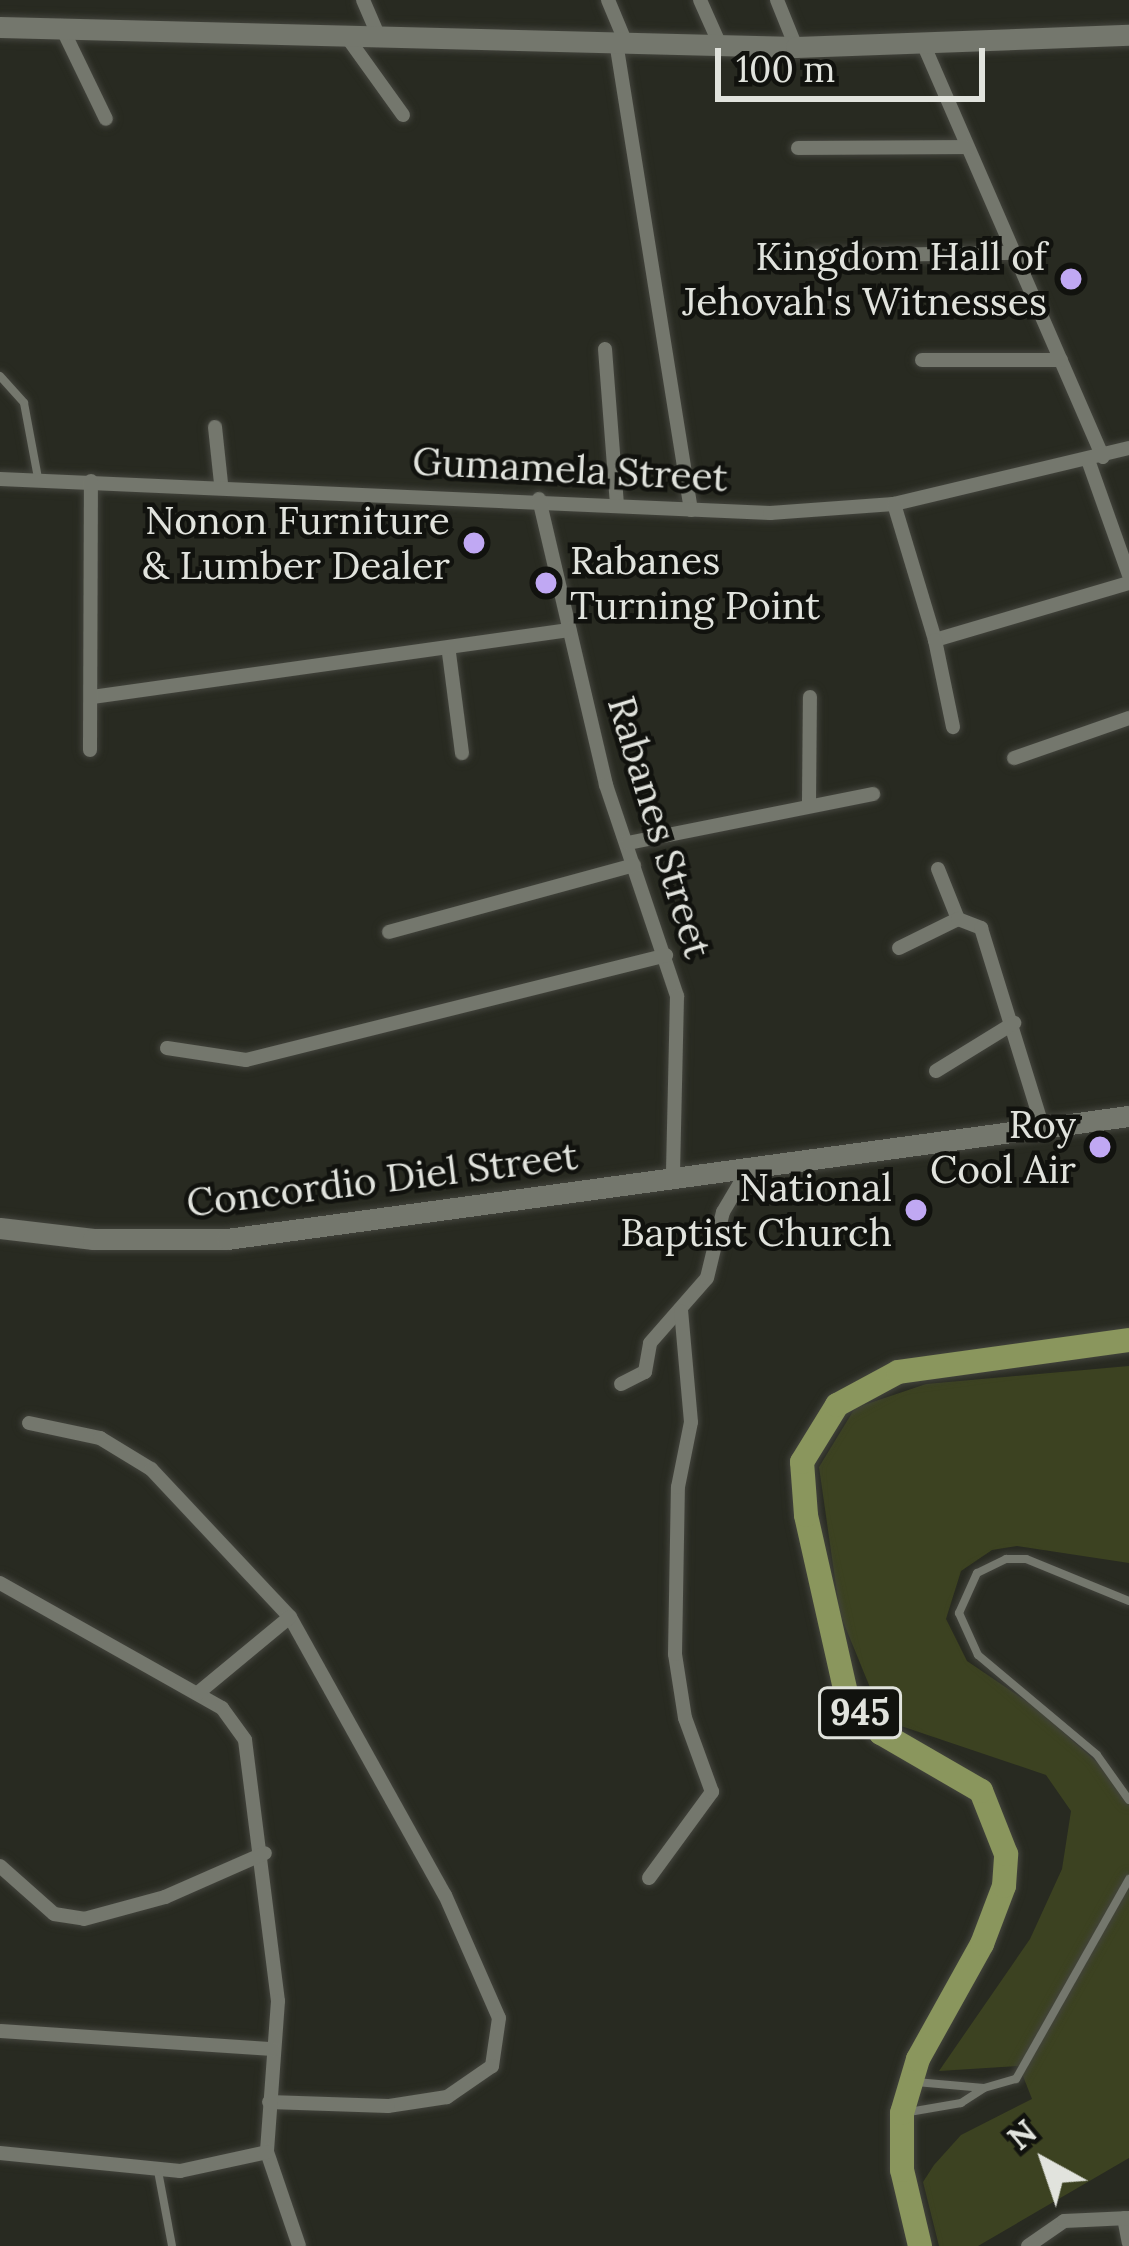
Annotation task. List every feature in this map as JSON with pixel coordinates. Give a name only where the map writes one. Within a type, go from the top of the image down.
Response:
[{"type":"main road","points":[[0,27],[925,48],[1129,35]]},
{"type":"main road","name":"Concordio Diel Street","points":[[0,1228],[93,1239],[227,1239],[1129,1116]]},
{"type":"main road","name":"945","points":[[920,2246],[902,2170],[902,2113],[909,2082],[1004,1886],[1002,1829],[981,1791],[881,1733],[846,1694],[806,1515],[802,1462],[837,1405],[898,1372],[1129,1340]]},
{"type":"street","points":[[363,0],[379,37]]},
{"type":"street","points":[[608,0],[621,43],[692,510]]},
{"type":"street","points":[[700,0],[720,45]]},
{"type":"street","points":[[777,0],[796,47]]},
{"type":"street","points":[[61,26],[106,118]]},
{"type":"street","points":[[347,37],[403,116]]},
{"type":"street","points":[[925,48],[1061,360],[1096,459],[1129,579],[934,640]]},
{"type":"street","points":[[798,148],[967,147]]},
{"type":"street","points":[[812,256],[1012,253]]},
{"type":"street","points":[[605,349],[617,506]]},
{"type":"street","points":[[922,360],[1061,360]]},
{"type":"street","points":[[215,428],[220,483]]},
{"type":"street","name":"Gumamela Street","points":[[0,479],[220,483],[692,510],[894,504],[1129,448]]},
{"type":"street","points":[[91,481],[91,750]]},
{"type":"street","name":"Rabanes Street","points":[[539,499],[568,630],[634,865],[666,956],[681,1038],[673,1179]]},
{"type":"street","points":[[894,504],[934,640],[952,727]]},
{"type":"street","points":[[92,697],[449,653],[568,630]]},
{"type":"street","points":[[449,653],[462,753]]},
{"type":"street","points":[[809,802],[810,698]]},
{"type":"street","points":[[1014,758],[1129,718]]},
{"type":"street","points":[[628,843],[809,802],[873,794]]},
{"type":"street","points":[[389,932],[634,865]]},
{"type":"street","points":[[938,869],[958,920]]},
{"type":"street","points":[[899,948],[958,920],[981,928],[1014,1023],[1042,1128]]},
{"type":"street","points":[[166,1048],[246,1060],[666,956]]},
{"type":"street","points":[[936,1071],[1014,1023]]},
{"type":"street","points":[[621,1384],[645,1372],[650,1343],[707,1278],[723,1212],[748,1168]]},
{"type":"street","points":[[650,1878],[712,1792],[685,1718],[675,1654],[678,1486],[691,1422],[681,1311]]},
{"type":"street","points":[[29,1423],[100,1438],[151,1469],[290,1617],[453,1910],[501,2035],[492,2066],[447,2097],[388,2106],[268,2102]]},
{"type":"street","points":[[0,1583],[222,1708],[245,1740],[265,1852],[278,2001],[267,2152],[299,2246]]},
{"type":"street","points":[[198,1693],[290,1617]]},
{"type":"street","points":[[0,1866],[54,1914],[84,1918],[165,1897],[265,1852]]},
{"type":"street","points":[[0,2031],[273,2049]]},
{"type":"street","points":[[0,2153],[158,2169],[267,2152]]},
{"type":"street","points":[[1028,2246],[1064,2222],[1127,2218],[1129,2243]]},
{"type":"lane","points":[[0,376],[24,403],[38,478]]},
{"type":"lane","points":[[1129,1601],[1026,1559],[1006,1558],[977,1573],[959,1613],[978,1655],[1097,1754],[1129,1800]]},
{"type":"lane","points":[[902,2113],[961,2104],[984,2088],[1016,2079],[1035,2057],[1129,1879]]},
{"type":"lane","points":[[909,2082],[984,2088]]},
{"type":"lane","points":[[158,2169],[172,2246]]},
{"type":"green space","points":[[1129,1366],[1129,1563],[1017,1546],[992,1550],[961,1571],[946,1619],[967,1661],[1035,1707],[1129,1791],[1129,2158],[978,2246],[939,2246],[923,2182],[961,2135],[1032,2099],[1019,2066],[939,2071],[1030,1939],[1062,1869],[1071,1811],[1046,1775],[898,1725],[878,1707],[840,1614],[819,1467],[855,1408],[926,1384]]},
{"type":"place","name":"Kingdom Hall of Jehovah's Witnesses","points":[[1071,279]]},
{"type":"place","name":"Nonon Furniture & Lumber Dealer","points":[[474,543]]},
{"type":"place","name":"Rabanes Turning Point","points":[[546,583]]},
{"type":"place","name":"Roy Cool Air","points":[[1100,1147]]},
{"type":"place","name":"National Baptist Church","points":[[916,1210]]}]
